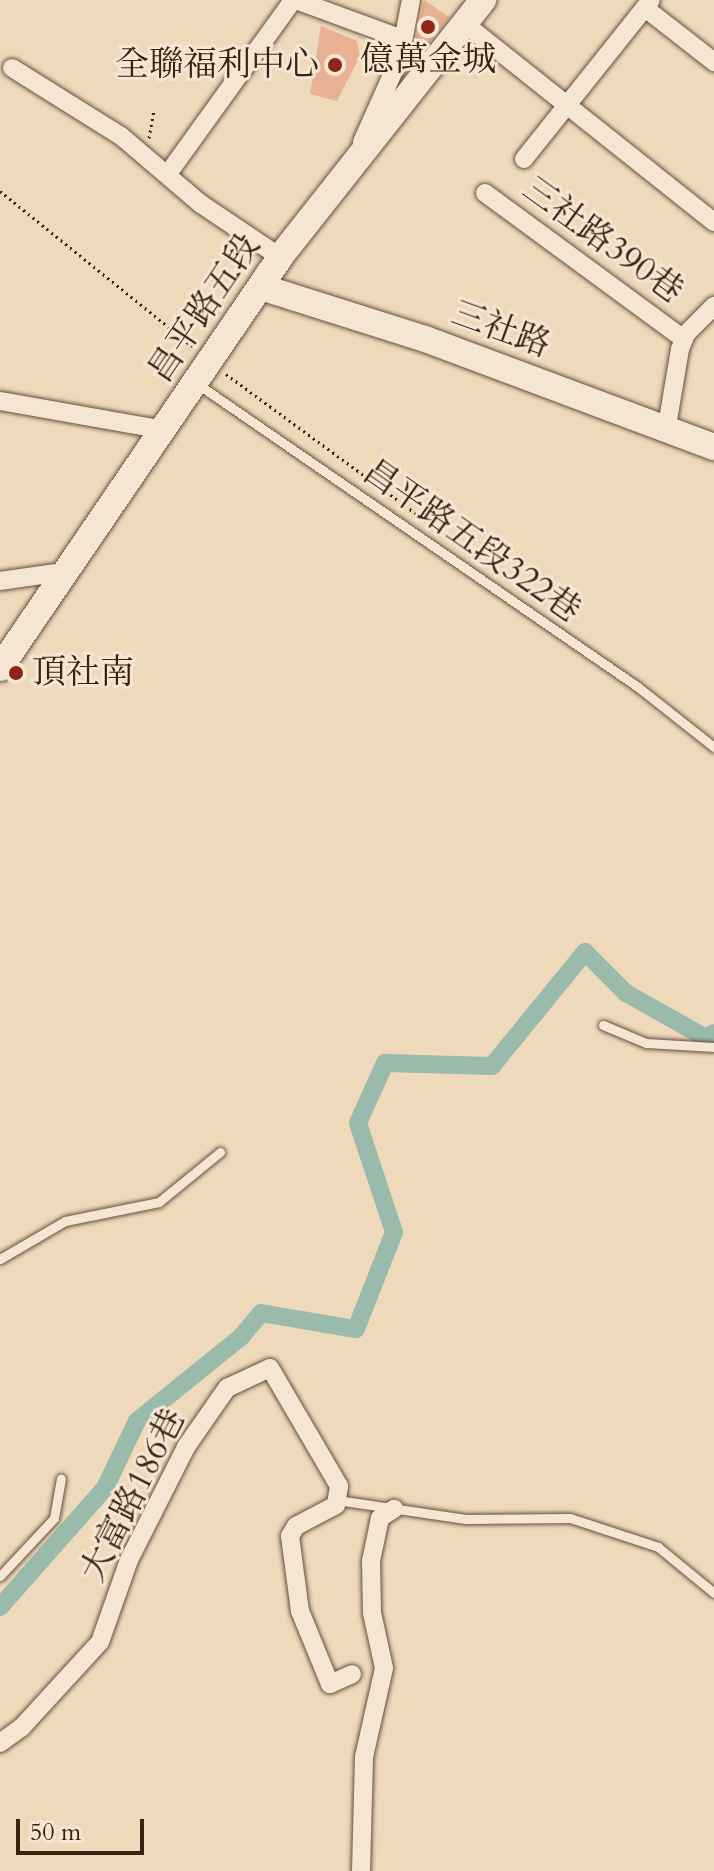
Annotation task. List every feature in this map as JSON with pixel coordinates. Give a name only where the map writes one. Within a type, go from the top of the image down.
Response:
[{"type":"street","points":[[167,175],[294,0],[402,39]]},
{"type":"street","points":[[351,166],[400,57],[411,0]]},
{"type":"street","name":"昌平路五段","points":[[0,668],[280,257],[483,0]]},
{"type":"street","points":[[524,159],[648,4],[714,62]]},
{"type":"street","points":[[465,24],[714,222]]},
{"type":"street","points":[[12,68],[145,156],[280,257]]},
{"type":"street","name":"三社路390巷","points":[[485,193],[684,339]]},
{"type":"street","name":"三社路","points":[[261,287],[667,426],[714,447]]},
{"type":"street","points":[[667,426],[684,339],[714,306]]},
{"type":"street","points":[[0,401],[164,430]]},
{"type":"street","points":[[0,581],[63,572]]},
{"type":"street","name":"大富路186巷","points":[[0,1743],[22,1727],[100,1642],[136,1546],[186,1447],[227,1388],[270,1368],[339,1486],[337,1500]]},
{"type":"street","points":[[337,1500],[336,1505],[296,1526],[290,1536],[300,1611],[330,1684],[352,1674]]},
{"type":"street","points":[[361,1871],[364,1757],[384,1668],[371,1600],[371,1561],[380,1518],[394,1509]]},
{"type":"lane","points":[[402,39],[432,63]]},
{"type":"lane","name":"昌平路五段322巷","points":[[203,372],[638,687],[714,747]]},
{"type":"lane","points":[[603,1025],[646,1043],[714,1047]]},
{"type":"lane","points":[[0,1259],[65,1221],[159,1202],[220,1152]]},
{"type":"lane","points":[[0,1576],[54,1518],[61,1479]]},
{"type":"lane","points":[[337,1500],[466,1519],[570,1518],[658,1547],[714,1593]]},
{"type":"path","points":[[145,156],[154,111]]},
{"type":"path","points":[[0,191],[203,372],[484,563]]},
{"type":"building","name":"億萬金城","points":[[424,0],[449,17],[427,46],[416,39]]},
{"type":"building","name":"全聯福利中心","points":[[321,26],[357,41],[360,56],[337,101],[310,94]]},
{"type":"waterway","points":[[0,1607],[105,1488],[137,1421],[241,1337],[261,1313],[356,1329],[394,1232],[358,1123],[385,1063],[492,1066],[585,952],[626,993],[706,1038],[714,1033]]},
{"type":"place","name":"億萬金城","points":[[428,27]]},
{"type":"place","name":"全聯福利中心","points":[[335,65]]},
{"type":"place","name":"頂社南","points":[[16,673]]}]
